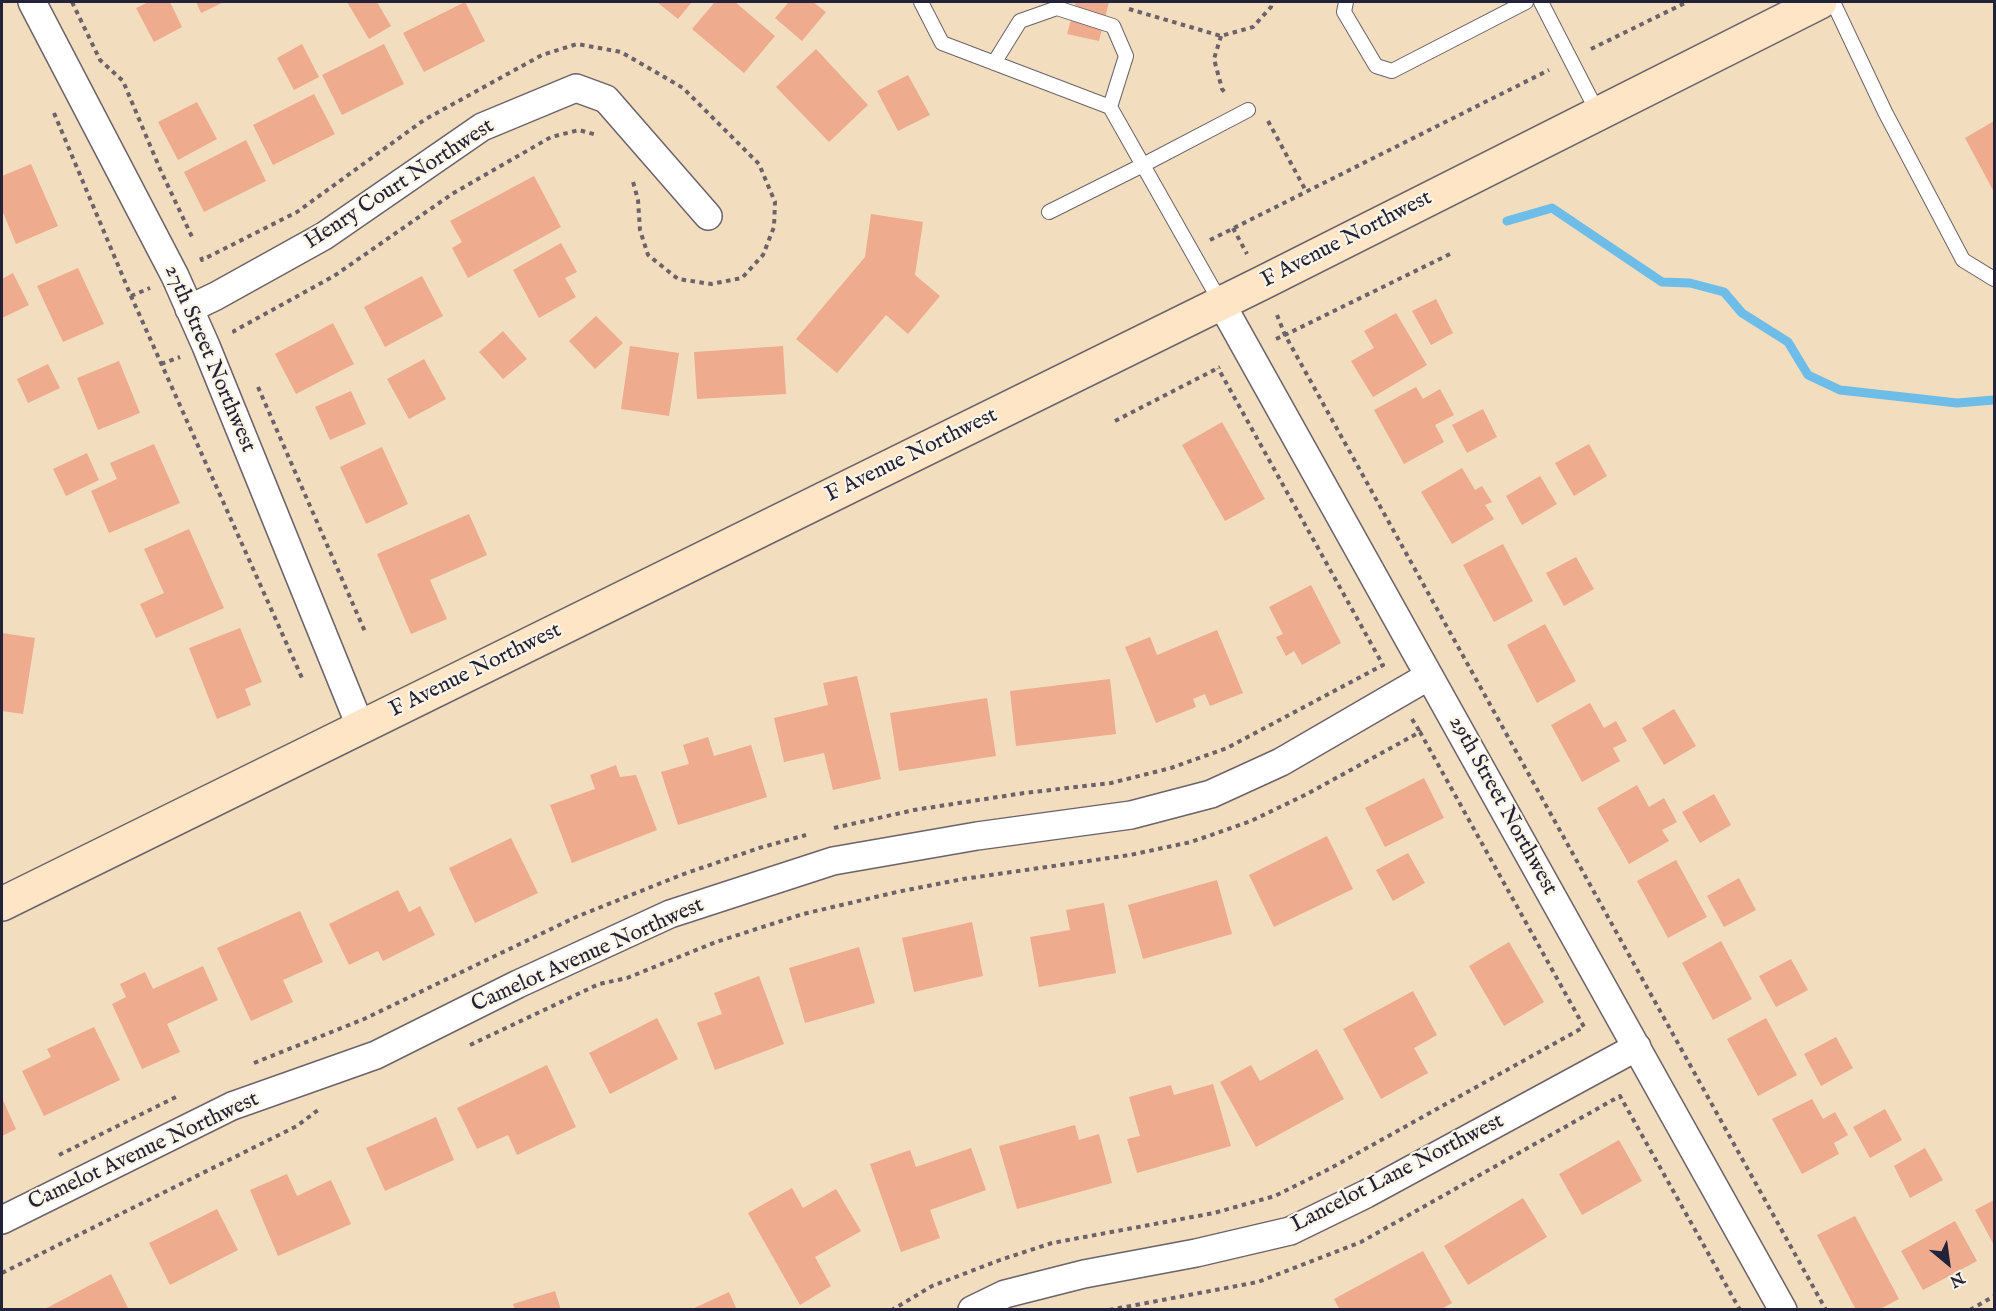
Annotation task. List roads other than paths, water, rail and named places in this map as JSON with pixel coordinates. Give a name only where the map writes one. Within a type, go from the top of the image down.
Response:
[{"type":"main road","name":"F Avenue Northwest","points":[[2,904],[1221,303],[1820,2]]},
{"type":"street","name":"27th Street Northwest","points":[[32,2],[169,265],[211,356],[361,728]]},
{"type":"street","name":"Henry Court Northwest","points":[[189,309],[324,236],[482,128],[576,88],[606,99],[708,216]]},
{"type":"street","name":"29th Street Northwest","points":[[1221,303],[1783,1310]]},
{"type":"street","name":"Camelot Avenue Northwest","points":[[2,1220],[232,1106],[376,1055],[518,984],[670,914],[833,861],[977,836],[1131,815],[1211,794],[1281,762],[1430,676]]},
{"type":"street","name":"Lancelot Lane Northwest","points":[[972,1310],[1005,1294],[1084,1274],[1196,1253],[1290,1231],[1366,1194],[1637,1047]]},
{"type":"lane","points":[[921,2],[942,43],[1110,107],[1221,303]]},
{"type":"lane","points":[[1346,2],[1344,12],[1367,54],[1376,66],[1392,71],[1526,2]]},
{"type":"lane","points":[[1541,2],[1598,113]]},
{"type":"lane","points":[[1833,2],[1885,112],[1963,260],[1995,279]]},
{"type":"lane","points":[[994,63],[1020,21],[1057,8],[1113,26],[1126,56],[1110,107]]},
{"type":"lane","points":[[1048,212],[1248,110]]},
{"type":"waterway","points":[[1507,221],[1552,208],[1662,282],[1690,283],[1724,292],[1742,313],[1788,342],[1808,375],[1840,390],[1957,403],[1994,400]]}]
